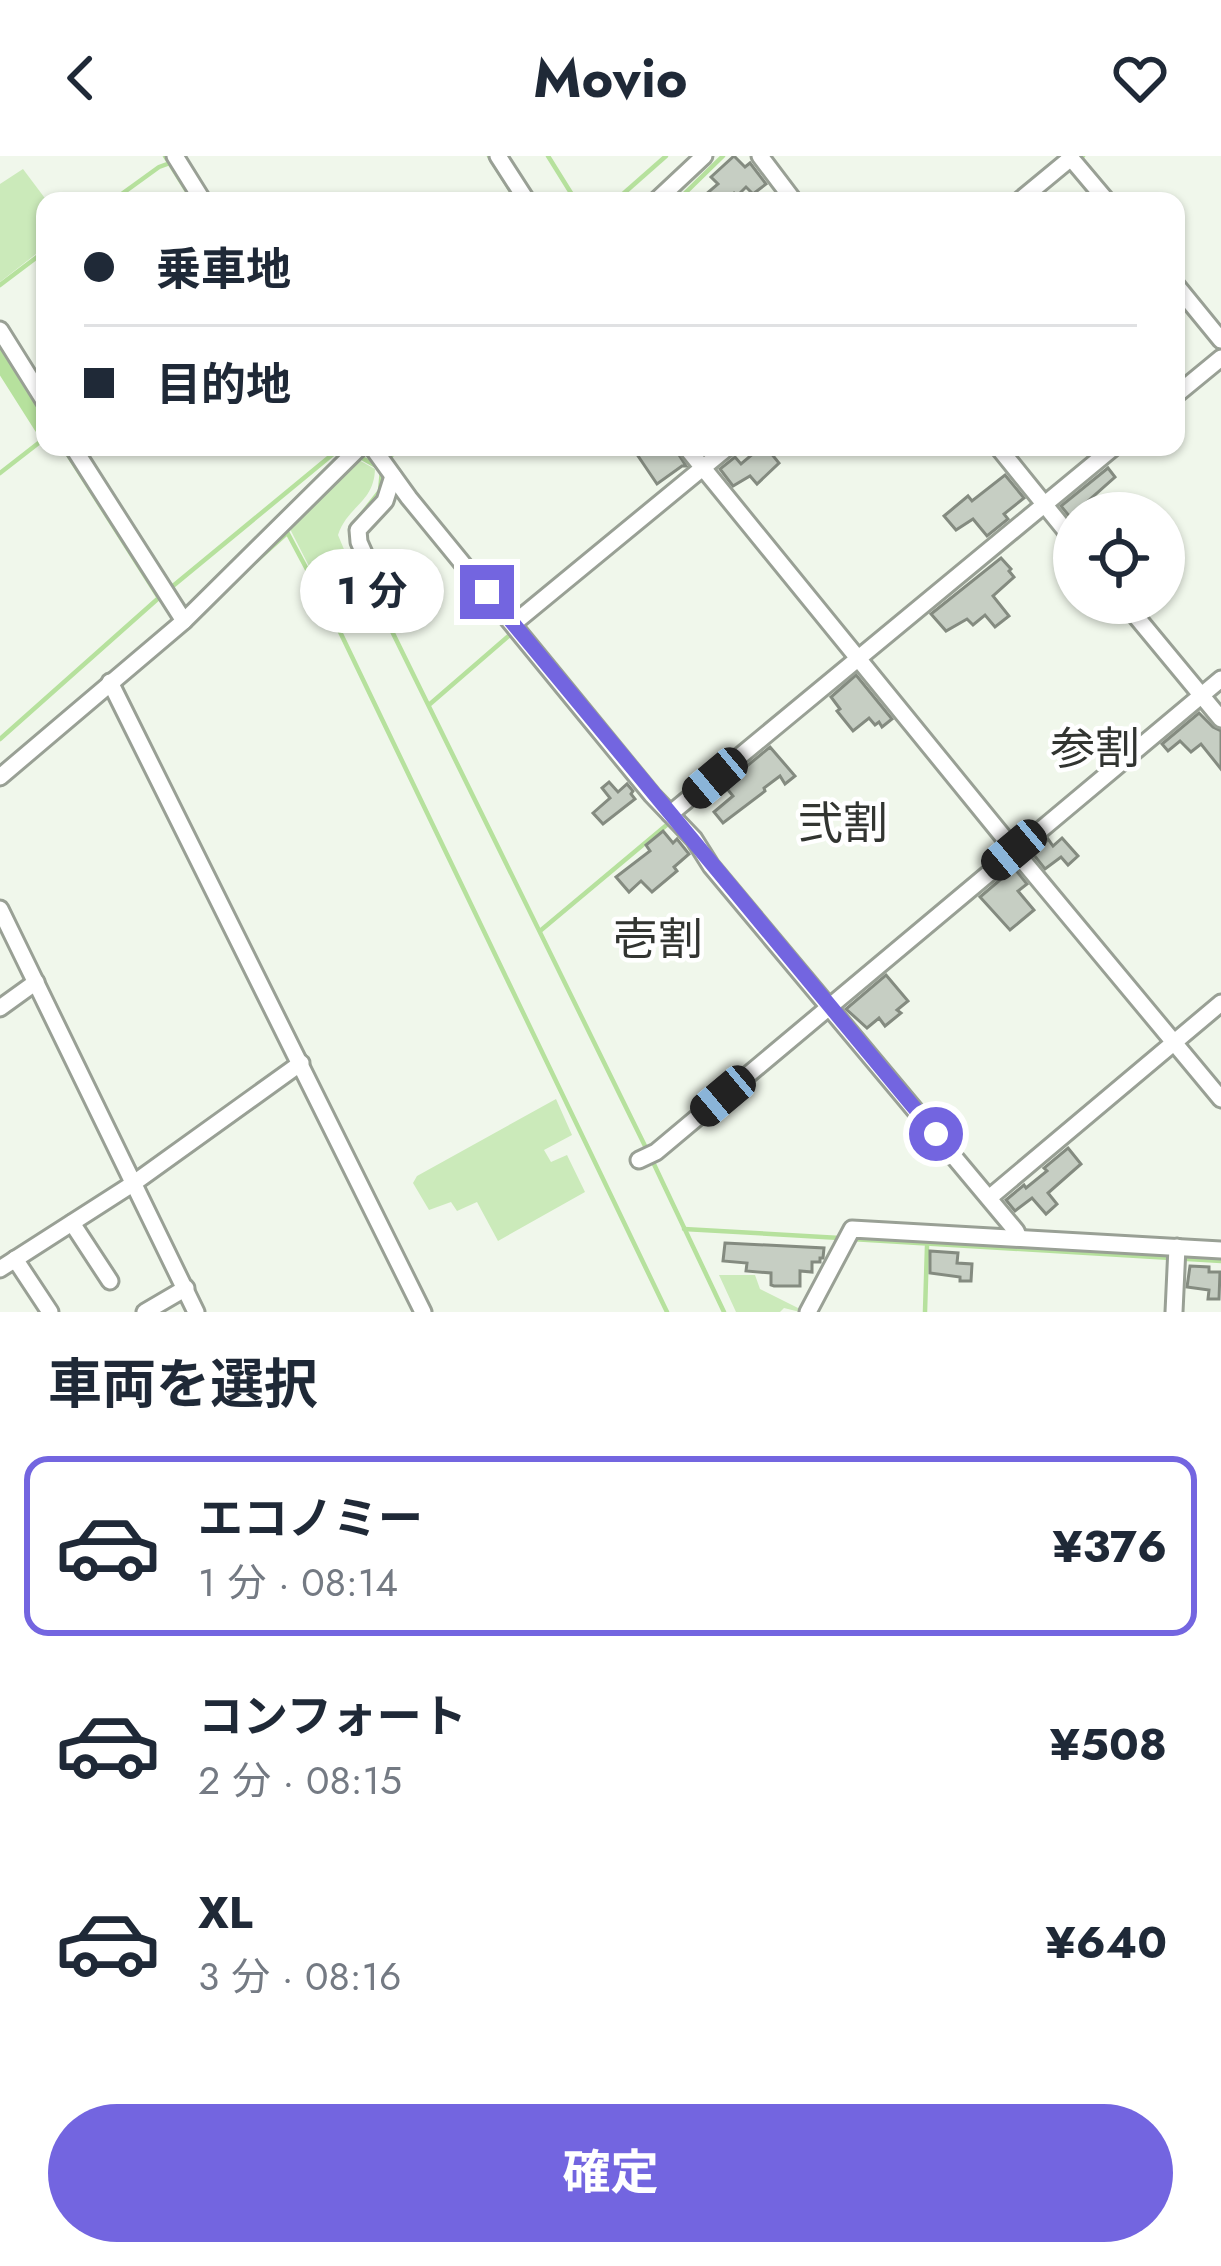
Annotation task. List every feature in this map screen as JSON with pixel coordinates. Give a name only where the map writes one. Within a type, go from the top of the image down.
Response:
[{"type":"street","points":[[175,156],[197,192]]},
{"type":"street","points":[[498,156],[521,192]]},
{"type":"street","points":[[666,192],[704,156]]},
{"type":"street","points":[[760,156],[787,192]]},
{"type":"street","points":[[1030,192],[1073,157],[1100,192]]},
{"type":"street","points":[[1185,296],[1221,340]]},
{"type":"street","points":[[0,330],[36,388]]},
{"type":"street","points":[[1185,388],[1221,358]]},
{"type":"street","points":[[79,456],[184,621]]},
{"type":"street","points":[[1,772],[184,621],[351,456]]},
{"type":"street","points":[[693,456],[1221,1099]]},
{"type":"street","points":[[516,622],[717,456]]},
{"type":"street","points":[[1005,456],[1053,515]]},
{"type":"street","points":[[675,811],[1103,456]]},
{"type":"street","points":[[371,568],[358,542],[358,530],[386,500],[382,460]]},
{"type":"street","points":[[382,460],[675,811],[711,866],[991,1196],[1019,1238]]},
{"type":"street","points":[[1143,624],[1221,719]]},
{"type":"street","points":[[646,1157],[1221,679]]},
{"type":"street","points":[[112,685],[297,1066],[424,1312]]},
{"type":"street","points":[[0,908],[181,1291],[196,1312]]},
{"type":"street","points":[[0,1008],[36,982]]},
{"type":"street","points":[[991,1196],[1221,1003]]},
{"type":"street","points":[[0,1269],[133,1186],[297,1066]]},
{"type":"street","points":[[72,1222],[110,1282]]},
{"type":"street","points":[[808,1312],[852,1228],[1019,1238],[1177,1255],[1221,1250]]},
{"type":"street","points":[[1174,1312],[1177,1255]]},
{"type":"street","points":[[15,1259],[50,1312]]},
{"type":"street","points":[[145,1312],[181,1291]]},
{"type":"green space","points":[[23,169],[40,192],[36,192],[36,254],[0,282],[0,184]]},
{"type":"green space","points":[[357,459],[375,469],[370,489],[338,535],[348,559],[314,576],[289,527]]},
{"type":"green space","points":[[556,1099],[572,1135],[544,1150],[551,1162],[567,1155],[585,1192],[498,1241],[477,1202],[457,1211],[451,1202],[429,1210],[413,1183],[417,1176]]},
{"type":"green space","points":[[719,1275],[755,1275],[760,1289],[800,1312],[784,1308],[780,1312],[736,1312]]},
{"type":"building","points":[[734,156],[745,167],[750,163],[766,184],[756,192],[746,187],[741,192],[709,192],[718,184],[711,177]]},
{"type":"building","points":[[638,456],[680,456],[686,466],[657,484]]},
{"type":"building","points":[[750,456],[773,456],[779,463],[757,484],[750,476],[733,486],[720,469],[735,457],[741,464]]},
{"type":"building","points":[[1108,468],[1115,477],[1098,492],[1078,492]]},
{"type":"building","points":[[1005,475],[1024,498],[1004,514],[1008,519],[987,536],[973,519],[956,530],[944,516]]},
{"type":"building","points":[[1001,558],[1014,577],[993,596],[1009,616],[995,627],[985,615],[973,625],[967,619],[946,631],[931,614]]},
{"type":"building","points":[[856,675],[892,719],[882,727],[869,718],[853,731],[837,711],[831,697]]},
{"type":"building","points":[[1199,713],[1221,731],[1221,769],[1201,744],[1191,752],[1180,741],[1168,751],[1162,744]]},
{"type":"building","points":[[770,747],[795,776],[785,784],[780,776],[723,823],[714,812],[733,796],[724,785]]},
{"type":"building","points":[[609,782],[618,792],[627,784],[635,799],[603,824],[593,813],[610,798],[602,788]]},
{"type":"building","points":[[663,831],[689,854],[652,892],[641,881],[629,892],[616,877],[650,851],[646,845]]},
{"type":"building","points":[[1062,838],[1078,856],[1068,865],[1061,857],[1045,869],[1034,855],[1048,839],[1053,846]]},
{"type":"building","points":[[1014,868],[1027,884],[1018,891],[1034,910],[1010,930],[980,897]]},
{"type":"building","points":[[886,975],[908,1001],[885,1026],[879,1018],[867,1028],[846,1009]]},
{"type":"building","points":[[1068,1148],[1081,1164],[1048,1193],[1057,1204],[1046,1214],[1032,1198],[1015,1211],[1006,1200],[1047,1171],[1044,1168]]},
{"type":"building","points":[[725,1243],[824,1248],[823,1258],[812,1262],[812,1272],[800,1271],[800,1286],[774,1286],[771,1273],[746,1271],[747,1263],[723,1261]]},
{"type":"building","points":[[930,1251],[958,1253],[957,1263],[972,1264],[971,1281],[930,1273]]},
{"type":"building","points":[[1190,1266],[1220,1272],[1219,1299],[1208,1299],[1209,1290],[1187,1287]]},
{"type":"waterway","points":[[165,156],[187,192]]},
{"type":"waterway","points":[[489,156],[511,192]]},
{"type":"waterway","points":[[548,156],[570,192]]},
{"type":"waterway","points":[[625,192],[666,156]]},
{"type":"waterway","points":[[686,192],[723,156]]},
{"type":"waterway","points":[[124,192],[170,163]]},
{"type":"waterway","points":[[0,285],[36,258]]},
{"type":"waterway","points":[[0,353],[36,410]]},
{"type":"waterway","points":[[0,473],[36,445]]},
{"type":"waterway","points":[[69,456],[159,598]]},
{"type":"waterway","points":[[0,739],[162,595],[331,456]]},
{"type":"waterway","points":[[391,456],[382,470],[380,491],[350,529],[354,554],[647,1150]]},
{"type":"waterway","points":[[362,458],[378,467]]},
{"type":"waterway","points":[[286,530],[317,584],[667,1312]]},
{"type":"waterway","points":[[256,561],[287,533]]},
{"type":"waterway","points":[[430,704],[512,633]]},
{"type":"waterway","points":[[540,931],[669,823]]},
{"type":"waterway","points":[[279,1088],[299,1074]]},
{"type":"waterway","points":[[652,1160],[724,1312]]},
{"type":"waterway","points":[[684,1229],[840,1238]]},
{"type":"waterway","points":[[851,1239],[1221,1261]]},
{"type":"waterway","points":[[925,1312],[927,1246]]},
{"type":"district","name":"参割","points":[[1095,748]]},
{"type":"district","name":"弐割","points":[[843,823]]},
{"type":"district","name":"壱割","points":[[658,939]]},
{"type":"route","points":[[487,592],[936,1134]]}]
